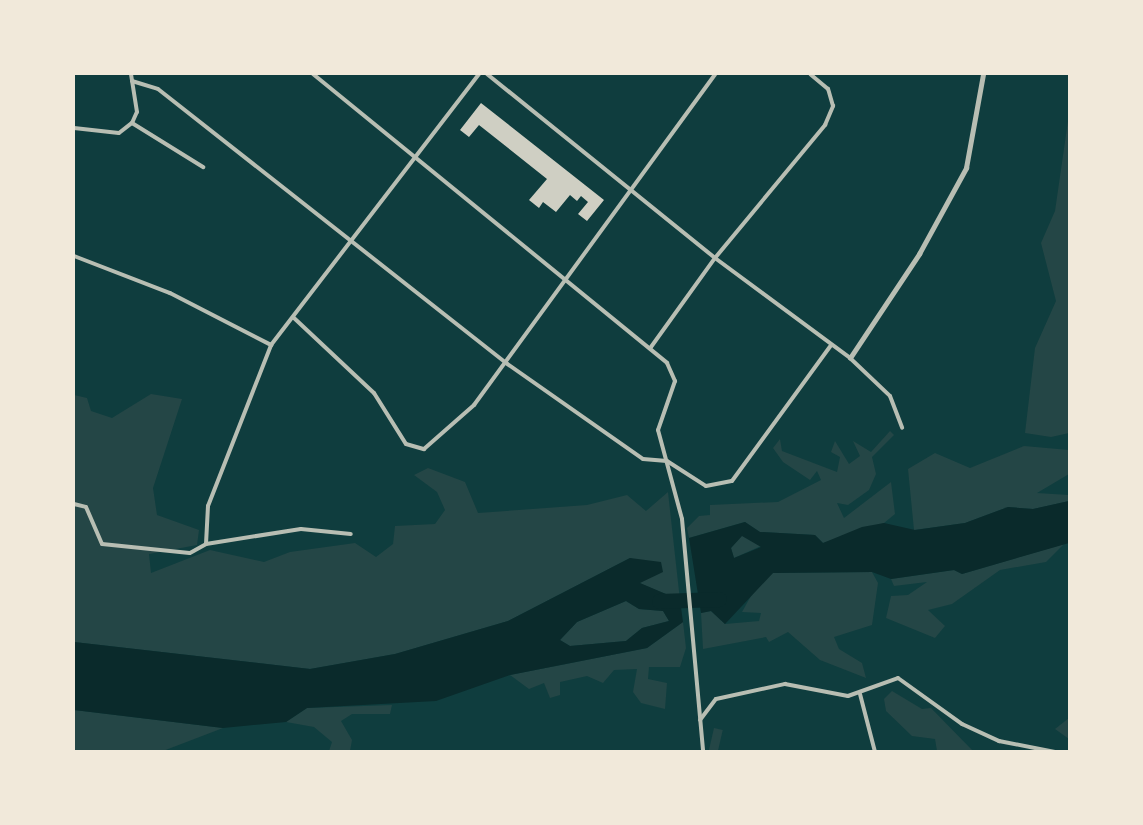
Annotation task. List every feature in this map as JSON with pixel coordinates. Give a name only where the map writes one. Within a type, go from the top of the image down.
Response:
[{"type":"street","points":[[74,128],[119,133],[132,123],[137,112],[131,74]]},
{"type":"street","points":[[313,74],[412,159],[651,346],[675,381],[658,430],[682,519],[703,752]]},
{"type":"street","points":[[206,544],[208,506],[271,345],[294,318],[478,74]]},
{"type":"street","points":[[487,74],[633,188],[715,258],[850,358],[890,396],[902,428]]},
{"type":"street","points":[[294,318],[349,365],[388,412],[394,430],[417,449],[434,443],[474,405],[506,363],[715,74]]},
{"type":"street","points":[[651,346],[715,258],[825,125],[833,106],[828,89],[810,74]]},
{"type":"street","points":[[850,358],[919,254],[966,168],[983,74]]},
{"type":"street","points":[[132,81],[158,89],[506,363],[643,459],[667,461],[706,486],[721,487],[732,481],[831,345]]},
{"type":"street","points":[[132,123],[203,167]]},
{"type":"street","points":[[74,256],[170,293],[271,345]]},
{"type":"street","points":[[74,504],[86,507],[102,544],[190,553],[206,544],[301,529],[351,534]]},
{"type":"street","points":[[700,721],[716,699],[785,684],[860,694],[898,678],[962,724],[999,741],[1055,752]]},
{"type":"street","points":[[860,694],[875,752]]},
{"type":"shaded area","points":[[1069,114],[1069,433],[1051,437],[1025,433],[1035,348],[1056,301],[1041,243],[1055,211]]},
{"type":"shaded area","points":[[151,394],[182,399],[153,488],[157,515],[199,530],[197,545],[149,554],[151,573],[210,550],[264,562],[290,552],[355,543],[376,557],[393,544],[395,526],[435,524],[445,510],[437,492],[414,475],[428,468],[465,482],[478,513],[587,505],[627,495],[646,511],[668,492],[680,600],[639,583],[647,564],[630,558],[508,621],[395,654],[310,669],[74,642],[74,395],[87,398],[91,411],[112,418]]},
{"type":"shaded area","points":[[890,431],[894,435],[872,457],[876,474],[869,490],[848,505],[837,503],[844,518],[891,482],[895,514],[884,523],[823,543],[815,535],[760,532],[745,522],[689,538],[687,528],[699,516],[710,515],[710,505],[778,502],[821,480],[817,471],[810,480],[783,462],[773,448],[780,439],[782,451],[837,472],[840,457],[831,452],[835,441],[849,464],[860,456],[853,441],[871,452]]},
{"type":"shaded area","points":[[1024,446],[1069,450],[1069,474],[1037,493],[1069,495],[1069,501],[1033,509],[1008,507],[965,523],[914,530],[908,469],[935,453],[970,468]]},
{"type":"shaded area","points":[[1069,501],[1069,543],[962,574],[954,570],[891,579],[872,572],[773,573],[725,624],[711,611],[701,613],[689,538],[745,522],[760,532],[815,535],[823,543],[862,527],[884,523],[915,530],[965,523],[1008,507],[1033,509]],"holes":[[[742,536],[761,547],[734,558],[731,548]]]},
{"type":"shaded area","points":[[742,535],[761,546],[734,558],[731,548]]},
{"type":"shaded area","points":[[1064,544],[1046,562],[1000,570],[952,604],[928,610],[945,626],[935,638],[886,618],[891,596],[908,595],[927,582],[894,586],[891,579],[954,570],[962,574]]},
{"type":"shaded area","points":[[630,558],[661,562],[663,572],[640,583],[680,600],[683,622],[647,648],[510,675],[436,701],[307,708],[286,722],[223,728],[74,710],[74,642],[310,669],[395,654],[508,621]],"holes":[[[626,601],[639,609],[663,611],[669,621],[642,628],[626,641],[570,646],[560,640],[577,622]]]},
{"type":"shaded area","points":[[872,572],[878,583],[872,625],[834,637],[839,649],[862,663],[866,678],[820,660],[788,632],[769,642],[766,637],[703,649],[701,613],[711,611],[725,624],[759,621],[761,613],[742,612],[757,585],[773,573]]},
{"type":"shaded area","points":[[626,601],[639,609],[663,611],[669,621],[642,628],[626,641],[570,646],[560,640],[577,622]]},
{"type":"shaded area","points":[[683,622],[686,648],[680,667],[649,667],[648,679],[667,683],[665,709],[641,703],[633,692],[637,669],[614,670],[603,683],[587,676],[560,682],[560,695],[550,698],[544,683],[529,689],[510,675],[647,648]]},
{"type":"shaded area","points":[[892,691],[922,709],[931,708],[973,751],[937,751],[935,739],[912,736],[886,711],[884,699]]},
{"type":"shaded area","points":[[392,705],[390,714],[352,714],[341,721],[352,740],[350,751],[329,751],[332,742],[314,727],[286,722],[307,708]]},
{"type":"shaded area","points":[[74,710],[223,728],[163,751],[74,752]]},
{"type":"shaded area","points":[[1069,718],[1069,739],[1055,729]]},
{"type":"shaded area","points":[[714,728],[723,730],[718,752],[709,751]]},
{"type":"building","points":[[481,103],[604,200],[587,221],[578,214],[588,202],[581,196],[577,201],[570,195],[556,212],[543,202],[539,208],[529,200],[547,179],[479,125],[469,137],[460,130]]},
{"type":"waterway","points":[[659,601],[719,599]]}]
